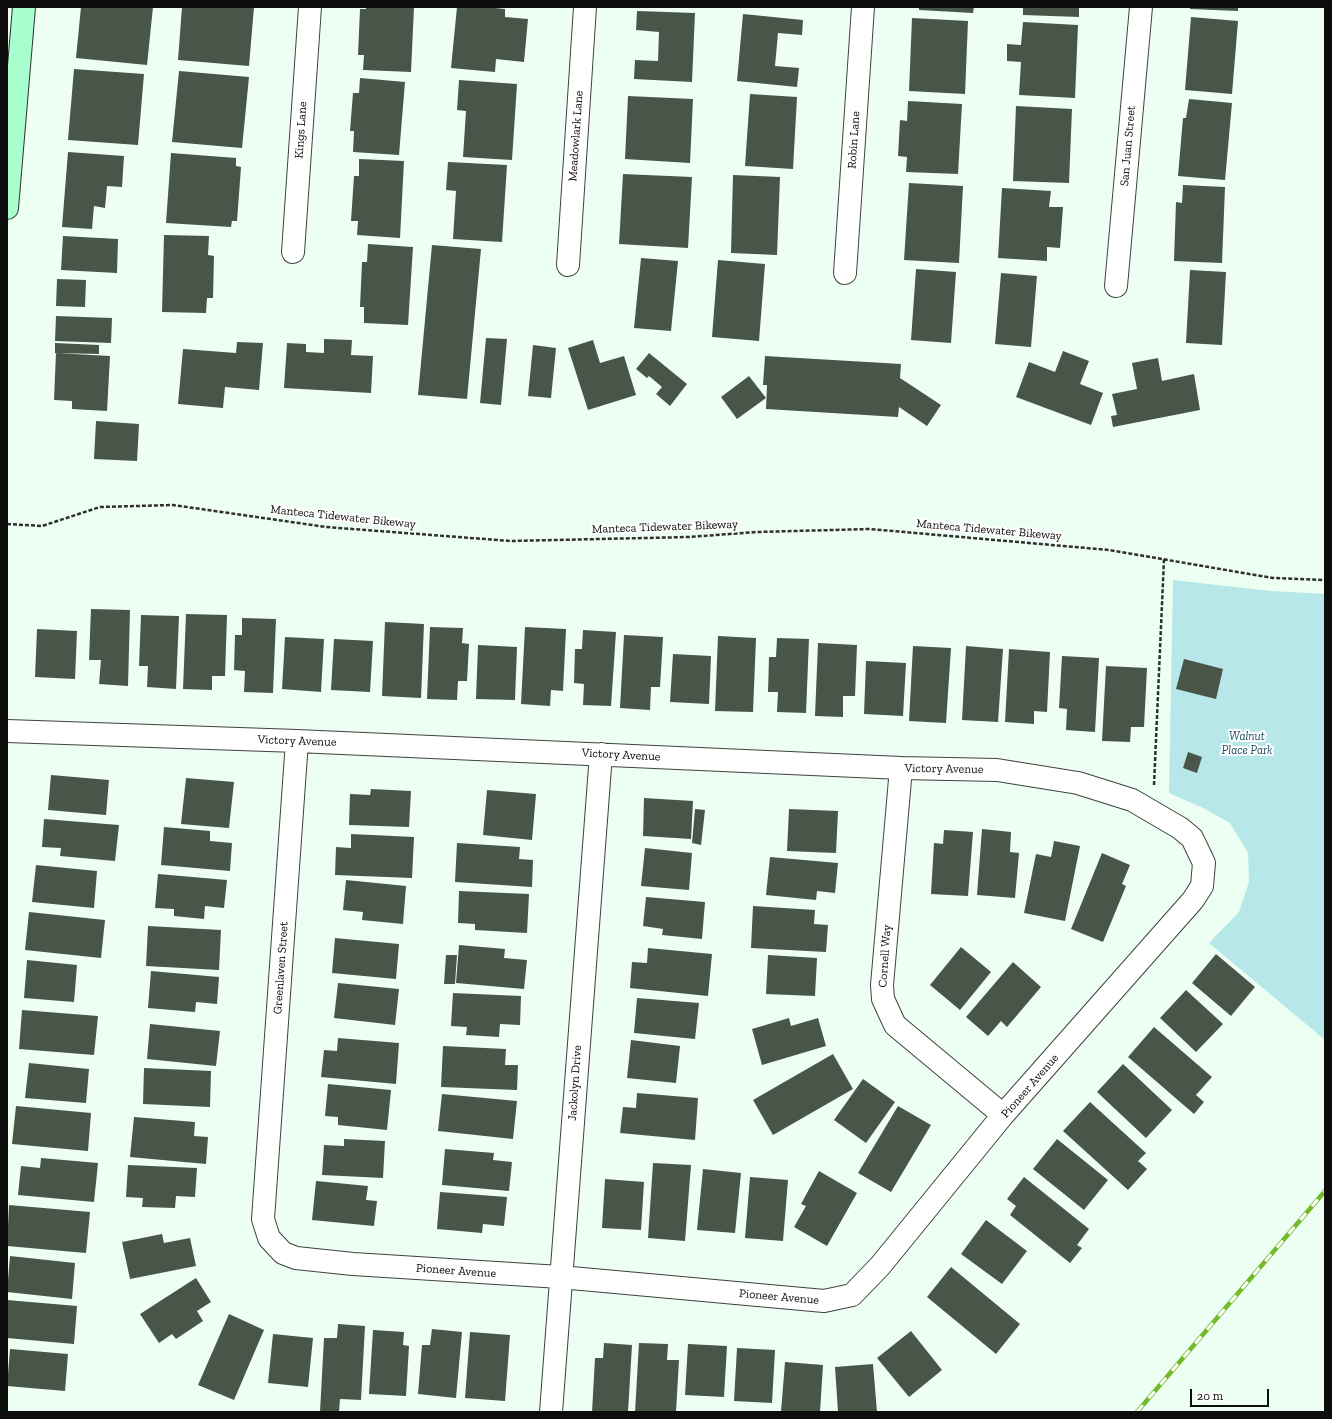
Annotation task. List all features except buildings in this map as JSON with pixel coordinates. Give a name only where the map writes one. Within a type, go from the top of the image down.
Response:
[{"type":"street","points":[[7,208],[8,162],[24,7]]},
{"type":"street","name":"Kings Lane","points":[[293,252],[310,7]]},
{"type":"street","name":"Meadowlark Lane","points":[[568,265],[585,7]]},
{"type":"street","name":"Robin Lane","points":[[846,273],[863,7]]},
{"type":"street","name":"San Juan Street","points":[[1116,286],[1141,7]]},
{"type":"street","name":"Victory Avenue","points":[[7,731],[297,741],[901,768],[997,770],[1078,783],[1132,800],[1180,828],[1192,838],[1204,863]]},
{"type":"street","name":"Greenlaven Street","points":[[264,1195],[297,741]]},
{"type":"street","name":"Jackolyn Drive","points":[[551,1412],[560,1277],[601,754]]},
{"type":"street","name":"Cornell Way","points":[[901,768],[882,985],[884,999],[894,1025],[1003,1115]]},
{"type":"street","name":"Pioneer Avenue","points":[[264,1195],[263,1219],[269,1238],[283,1253],[296,1258],[353,1264],[560,1277],[824,1301],[852,1294],[880,1266],[1003,1115],[1193,900],[1202,886],[1204,863]]},
{"type":"path","name":"Manteca Tidewater Bikeway","points":[[7,524],[42,526],[100,507],[173,505],[326,527],[511,541],[689,537],[757,532],[870,529],[1109,550],[1273,578],[1325,580]]},
{"type":"path","points":[[1154,787],[1164,559]]},
{"type":"green space","name":"Walnut Place Park","points":[[1173,580],[1271,591],[1325,594],[1325,1040],[1209,943],[1239,912],[1249,882],[1248,853],[1230,823],[1203,808],[1169,793]]},
{"type":"railway","points":[[1137,1412],[1325,1191]]}]
